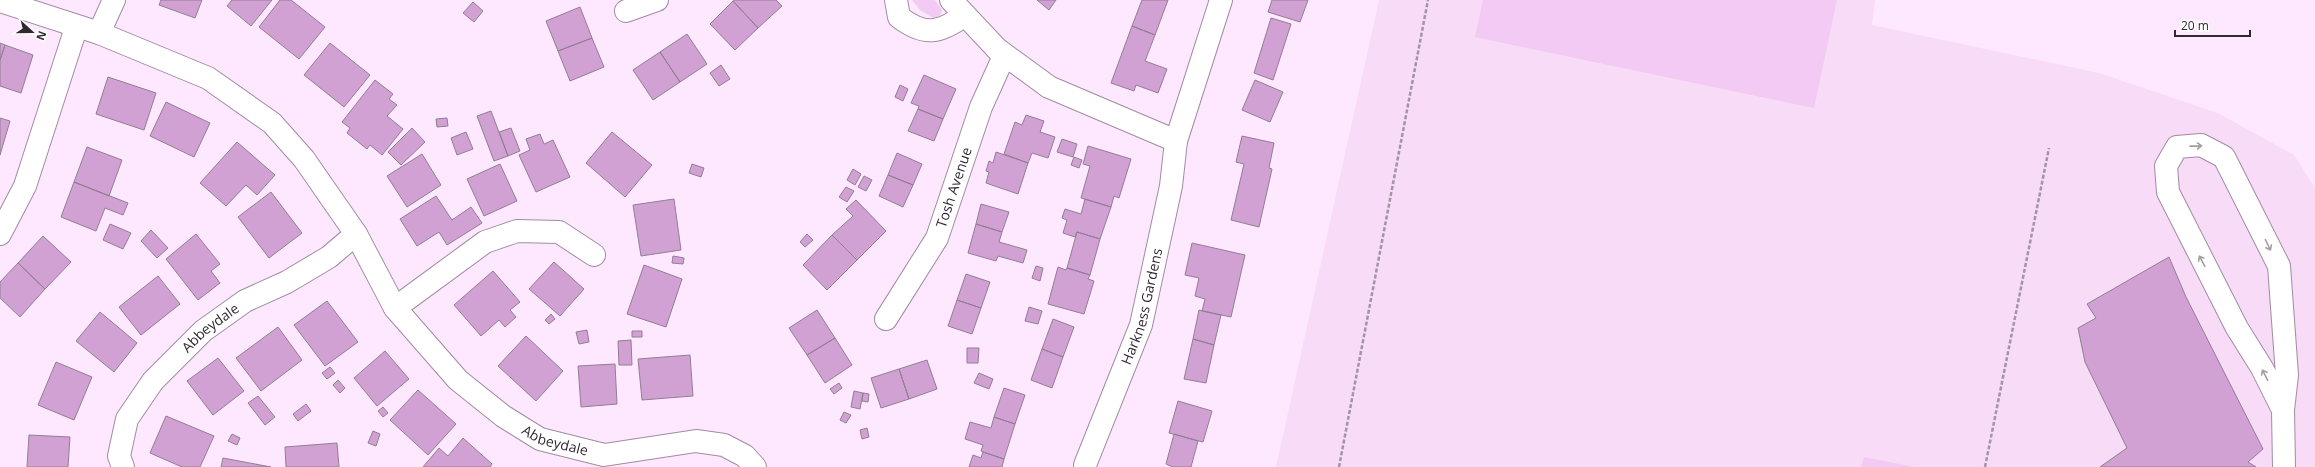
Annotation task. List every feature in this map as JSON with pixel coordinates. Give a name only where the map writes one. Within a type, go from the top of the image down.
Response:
[{"type":"street","points":[[98,33],[114,0]]},
{"type":"street","points":[[626,11],[658,0]]},
{"type":"street","points":[[896,0],[900,17],[921,30],[936,32],[958,8],[997,49],[1049,87],[1176,141]]},
{"type":"street","name":"Harkness Gardens","points":[[1085,465],[1142,324],[1171,186],[1176,141],[1221,0]]},
{"type":"street","name":"Abbeydale","points":[[0,2],[76,28],[98,33],[208,78],[272,123],[304,159],[356,234],[395,308],[458,380],[503,416],[540,439],[604,455],[696,441],[724,445],[745,456],[755,467]]},
{"type":"street","points":[[0,234],[25,186],[76,28]]},
{"type":"street","name":"Tosh Avenue","points":[[886,319],[937,238],[982,107],[1004,56],[997,49]]},
{"type":"street","points":[[2283,410],[2262,368],[2237,328],[2168,192],[2166,166],[2177,147],[2200,144],[2224,157],[2279,266],[2287,375],[2283,410],[2284,467]]},
{"type":"street","points":[[395,308],[485,242],[517,231],[559,232],[594,255]]},
{"type":"street","name":"Abbeydale","points":[[123,467],[119,456],[127,419],[153,380],[203,331],[239,305],[287,282],[329,257],[356,234]]},
{"type":"path","points":[[1339,467],[1428,0]]},
{"type":"path","points":[[1984,467],[2049,148]]},
{"type":"shaded area","points":[[912,0],[935,0],[942,10],[940,16],[933,18],[920,10]]},
{"type":"shaded area","points":[[1379,0],[1875,0],[1872,25],[2099,73],[2218,113],[2294,155],[2315,188],[2315,467],[1276,467]]},
{"type":"shaded area","points":[[1483,0],[1837,0],[1814,108],[1475,37]]},
{"type":"shaded area","points":[[1864,457],[1914,467],[1861,467]]},
{"type":"building","points":[[161,0],[202,0],[195,18],[159,5]]},
{"type":"building","points":[[232,0],[272,0],[251,26],[227,6]]},
{"type":"building","points":[[280,0],[291,0],[325,27],[299,59],[259,27]]},
{"type":"building","points":[[776,0],[782,6],[758,28],[733,1]]},
{"type":"building","points":[[1037,0],[1056,0],[1049,10]]},
{"type":"building","points":[[1142,0],[1168,0],[1155,35],[1132,26]]},
{"type":"building","points":[[1272,0],[1308,0],[1300,22],[1268,12]]},
{"type":"building","points":[[733,1],[758,28],[735,50],[710,24]]},
{"type":"building","points":[[473,2],[483,11],[474,22],[463,13]]},
{"type":"building","points":[[580,7],[592,38],[558,51],[546,21]]},
{"type":"building","points":[[1271,18],[1291,24],[1273,80],[1254,73]]},
{"type":"building","points":[[1132,26],[1155,35],[1145,61],[1167,69],[1158,93],[1136,85],[1134,91],[1111,83]]},
{"type":"building","points":[[687,34],[707,64],[680,82],[660,52]]},
{"type":"building","points":[[592,38],[604,67],[570,81],[558,51]]},
{"type":"building","points":[[0,43],[5,45],[0,60]]},
{"type":"building","points":[[330,43],[370,75],[344,107],[304,75]]},
{"type":"building","points":[[5,45],[33,55],[21,93],[0,86],[0,60]]},
{"type":"building","points":[[660,52],[680,82],[653,100],[633,70]]},
{"type":"building","points":[[721,65],[730,79],[719,86],[710,73]]},
{"type":"building","points":[[924,75],[956,89],[943,119],[918,109],[919,106],[911,103]]},
{"type":"building","points":[[108,77],[156,93],[144,130],[96,114]]},
{"type":"building","points":[[375,80],[393,94],[389,99],[397,105],[387,116],[403,129],[382,155],[370,145],[367,149],[347,133],[350,128],[342,122]]},
{"type":"building","points":[[1255,80],[1283,92],[1270,122],[1242,110]]},
{"type":"building","points":[[900,85],[908,89],[903,101],[895,97]]},
{"type":"building","points":[[166,102],[210,123],[194,157],[150,136]]},
{"type":"building","points":[[918,109],[943,119],[934,141],[908,131]]},
{"type":"building","points":[[491,111],[508,156],[494,161],[477,116]]},
{"type":"building","points":[[1026,115],[1044,121],[1040,132],[1055,137],[1048,158],[1032,153],[1028,163],[1004,154],[1015,122],[1022,125]]},
{"type":"building","points":[[0,118],[10,121],[0,155]]},
{"type":"building","points":[[447,118],[448,126],[437,127],[436,119]]},
{"type":"building","points":[[412,128],[425,142],[401,165],[388,152]]},
{"type":"building","points":[[511,128],[520,151],[508,156],[499,132]]},
{"type":"building","points":[[466,132],[473,149],[457,155],[451,138]]},
{"type":"building","points":[[612,132],[652,165],[625,197],[586,163]]},
{"type":"building","points":[[540,134],[544,144],[553,140],[570,177],[536,192],[519,155],[530,150],[526,139]]},
{"type":"building","points":[[1242,136],[1274,143],[1269,168],[1272,169],[1259,227],[1231,220],[1244,164],[1236,162]]},
{"type":"building","points":[[1062,139],[1077,144],[1073,157],[1057,152]]},
{"type":"building","points":[[237,142],[275,175],[257,195],[246,185],[226,206],[200,183]]},
{"type":"building","points":[[1088,146],[1131,159],[1119,198],[1114,196],[1111,207],[1081,198],[1090,166],[1083,164]]},
{"type":"building","points":[[87,147],[122,160],[109,196],[74,182]]},
{"type":"building","points":[[996,152],[1028,163],[1018,194],[986,183],[989,172],[986,171],[989,161],[993,163]]},
{"type":"building","points":[[897,153],[922,164],[913,185],[888,175]]},
{"type":"building","points":[[422,154],[441,185],[407,207],[387,176]]},
{"type":"building","points":[[1074,157],[1082,160],[1079,168],[1071,165]]},
{"type":"building","points":[[500,164],[517,201],[484,216],[467,179]]},
{"type":"building","points":[[692,164],[704,168],[701,177],[689,173]]},
{"type":"building","points":[[853,169],[861,174],[855,185],[847,180]]},
{"type":"building","points":[[888,175],[913,185],[903,207],[879,196]]},
{"type":"building","points":[[864,176],[872,180],[866,191],[858,187]]},
{"type":"building","points":[[74,182],[128,203],[123,215],[105,208],[96,231],[61,217]]},
{"type":"building","points":[[846,187],[854,191],[847,202],[839,197]]},
{"type":"building","points":[[271,192],[302,233],[269,258],[238,217]]},
{"type":"building","points":[[436,196],[452,220],[471,207],[482,223],[447,245],[439,232],[417,246],[400,219]]},
{"type":"building","points":[[674,199],[681,250],[641,256],[633,205]]},
{"type":"building","points":[[1085,199],[1111,207],[1100,239],[1077,232],[1075,237],[1063,233],[1067,220],[1062,218],[1065,209],[1081,214]]},
{"type":"building","points":[[856,200],[886,231],[857,260],[832,235],[853,216],[846,209]]},
{"type":"building","points":[[981,204],[1009,212],[1002,232],[976,224]]},
{"type":"building","points":[[110,224],[131,233],[123,249],[103,240]]},
{"type":"building","points":[[976,224],[1002,232],[999,242],[1027,250],[1023,263],[998,256],[996,261],[968,253]]},
{"type":"building","points":[[151,230],[168,248],[157,258],[141,241]]},
{"type":"building","points":[[1077,232],[1100,239],[1090,275],[1067,268]]},
{"type":"building","points":[[196,234],[220,264],[211,271],[220,283],[198,300],[166,259]]},
{"type":"building","points":[[807,234],[813,240],[805,247],[800,242]]},
{"type":"building","points":[[832,235],[857,260],[827,290],[803,265]]},
{"type":"building","points":[[43,236],[71,262],[45,289],[18,263]]},
{"type":"building","points":[[1192,243],[1245,255],[1231,317],[1202,311],[1205,299],[1195,296],[1199,278],[1185,275]]},
{"type":"building","points":[[673,256],[684,258],[683,264],[672,263]]},
{"type":"building","points":[[2169,257],[2186,297],[2263,449],[2248,462],[2256,467],[2100,467],[2127,448],[2085,362],[2078,328],[2096,318],[2087,304]]},
{"type":"building","points":[[554,262],[584,289],[560,316],[529,289]]},
{"type":"building","points":[[18,263],[45,289],[20,317],[0,298],[0,282]]},
{"type":"building","points":[[644,265],[682,279],[666,327],[627,314]]},
{"type":"building","points":[[1036,266],[1043,268],[1040,281],[1032,278]]},
{"type":"building","points":[[1058,267],[1066,270],[1067,268],[1090,275],[1088,279],[1094,281],[1084,314],[1048,304]]},
{"type":"building","points":[[493,271],[520,302],[510,310],[516,317],[505,327],[499,320],[481,336],[454,305]]},
{"type":"building","points":[[966,274],[990,282],[981,308],[957,300]]},
{"type":"building","points":[[158,276],[180,304],[141,335],[119,307]]},
{"type":"building","points":[[957,300],[981,308],[972,334],[948,326]]},
{"type":"building","points":[[327,301],[358,342],[325,366],[294,325]]},
{"type":"building","points":[[1029,307],[1042,311],[1038,324],[1025,321]]},
{"type":"building","points":[[817,310],[835,338],[807,355],[789,328]]},
{"type":"building","points":[[1199,310],[1221,315],[1214,345],[1193,339]]},
{"type":"building","points":[[100,312],[137,343],[114,372],[76,341]]},
{"type":"building","points":[[551,314],[555,319],[549,324],[545,320]]},
{"type":"building","points":[[1053,319],[1074,327],[1063,357],[1042,349]]},
{"type":"building","points":[[278,327],[302,360],[261,391],[236,358]]},
{"type":"building","points":[[587,330],[589,342],[579,344],[576,332]]},
{"type":"building","points":[[632,331],[642,331],[642,337],[632,337]]},
{"type":"building","points":[[526,336],[563,371],[536,401],[498,366]]},
{"type":"building","points":[[835,338],[852,365],[825,383],[807,355]]},
{"type":"building","points":[[1193,339],[1214,345],[1206,383],[1184,379]]},
{"type":"building","points":[[631,340],[632,365],[619,365],[618,341]]},
{"type":"building","points":[[967,348],[979,348],[978,363],[967,363]]},
{"type":"building","points":[[1042,349],[1063,357],[1052,388],[1031,380]]},
{"type":"building","points":[[385,351],[409,379],[377,406],[354,378]]},
{"type":"building","points":[[690,355],[693,396],[642,400],[638,359]]},
{"type":"building","points":[[218,358],[244,391],[213,415],[187,381]]},
{"type":"building","points":[[927,360],[937,389],[909,399],[899,369]]},
{"type":"building","points":[[56,362],[92,377],[74,420],[38,405]]},
{"type":"building","points":[[615,364],[617,404],[581,407],[578,366]]},
{"type":"building","points":[[330,367],[335,373],[327,379],[322,373]]},
{"type":"building","points":[[899,369],[909,399],[881,408],[871,378]]},
{"type":"building","points":[[979,373],[993,379],[989,389],[974,383]]},
{"type":"building","points":[[338,380],[345,388],[340,393],[333,385]]},
{"type":"building","points":[[839,383],[842,388],[834,394],[830,389]]},
{"type":"building","points":[[1004,388],[1025,395],[1015,424],[994,417]]},
{"type":"building","points":[[418,390],[456,424],[428,455],[390,420]]},
{"type":"building","points":[[854,391],[863,393],[860,409],[851,407]]},
{"type":"building","points":[[863,393],[869,394],[868,402],[862,401]]},
{"type":"building","points":[[258,396],[275,417],[265,425],[248,403]]},
{"type":"building","points":[[1178,401],[1212,411],[1203,442],[1169,433]]},
{"type":"building","points":[[306,404],[311,411],[298,421],[293,414]]},
{"type":"building","points":[[383,407],[388,413],[383,417],[378,411]]},
{"type":"building","points":[[844,412],[851,415],[846,423],[840,420]]},
{"type":"building","points":[[166,416],[214,436],[200,467],[182,467],[150,453]]},
{"type":"building","points":[[994,417],[1015,424],[1004,459],[981,451],[983,445],[965,439],[970,422],[991,428]]},
{"type":"building","points":[[867,428],[869,437],[862,439],[860,430]]},
{"type":"building","points":[[373,431],[380,434],[376,446],[368,443]]},
{"type":"building","points":[[232,434],[240,438],[237,445],[228,441]]},
{"type":"building","points":[[1174,434],[1198,441],[1191,467],[1173,467],[1166,464]]},
{"type":"building","points":[[29,435],[70,437],[68,467],[27,467]]},
{"type":"building","points":[[463,438],[492,464],[490,467],[423,467],[439,448],[448,456]]},
{"type":"building","points":[[337,443],[339,467],[286,467],[285,447]]},
{"type":"building","points":[[983,452],[1004,459],[1002,467],[969,467],[973,455],[981,458]]},
{"type":"building","points":[[223,458],[271,467],[221,467]]}]
